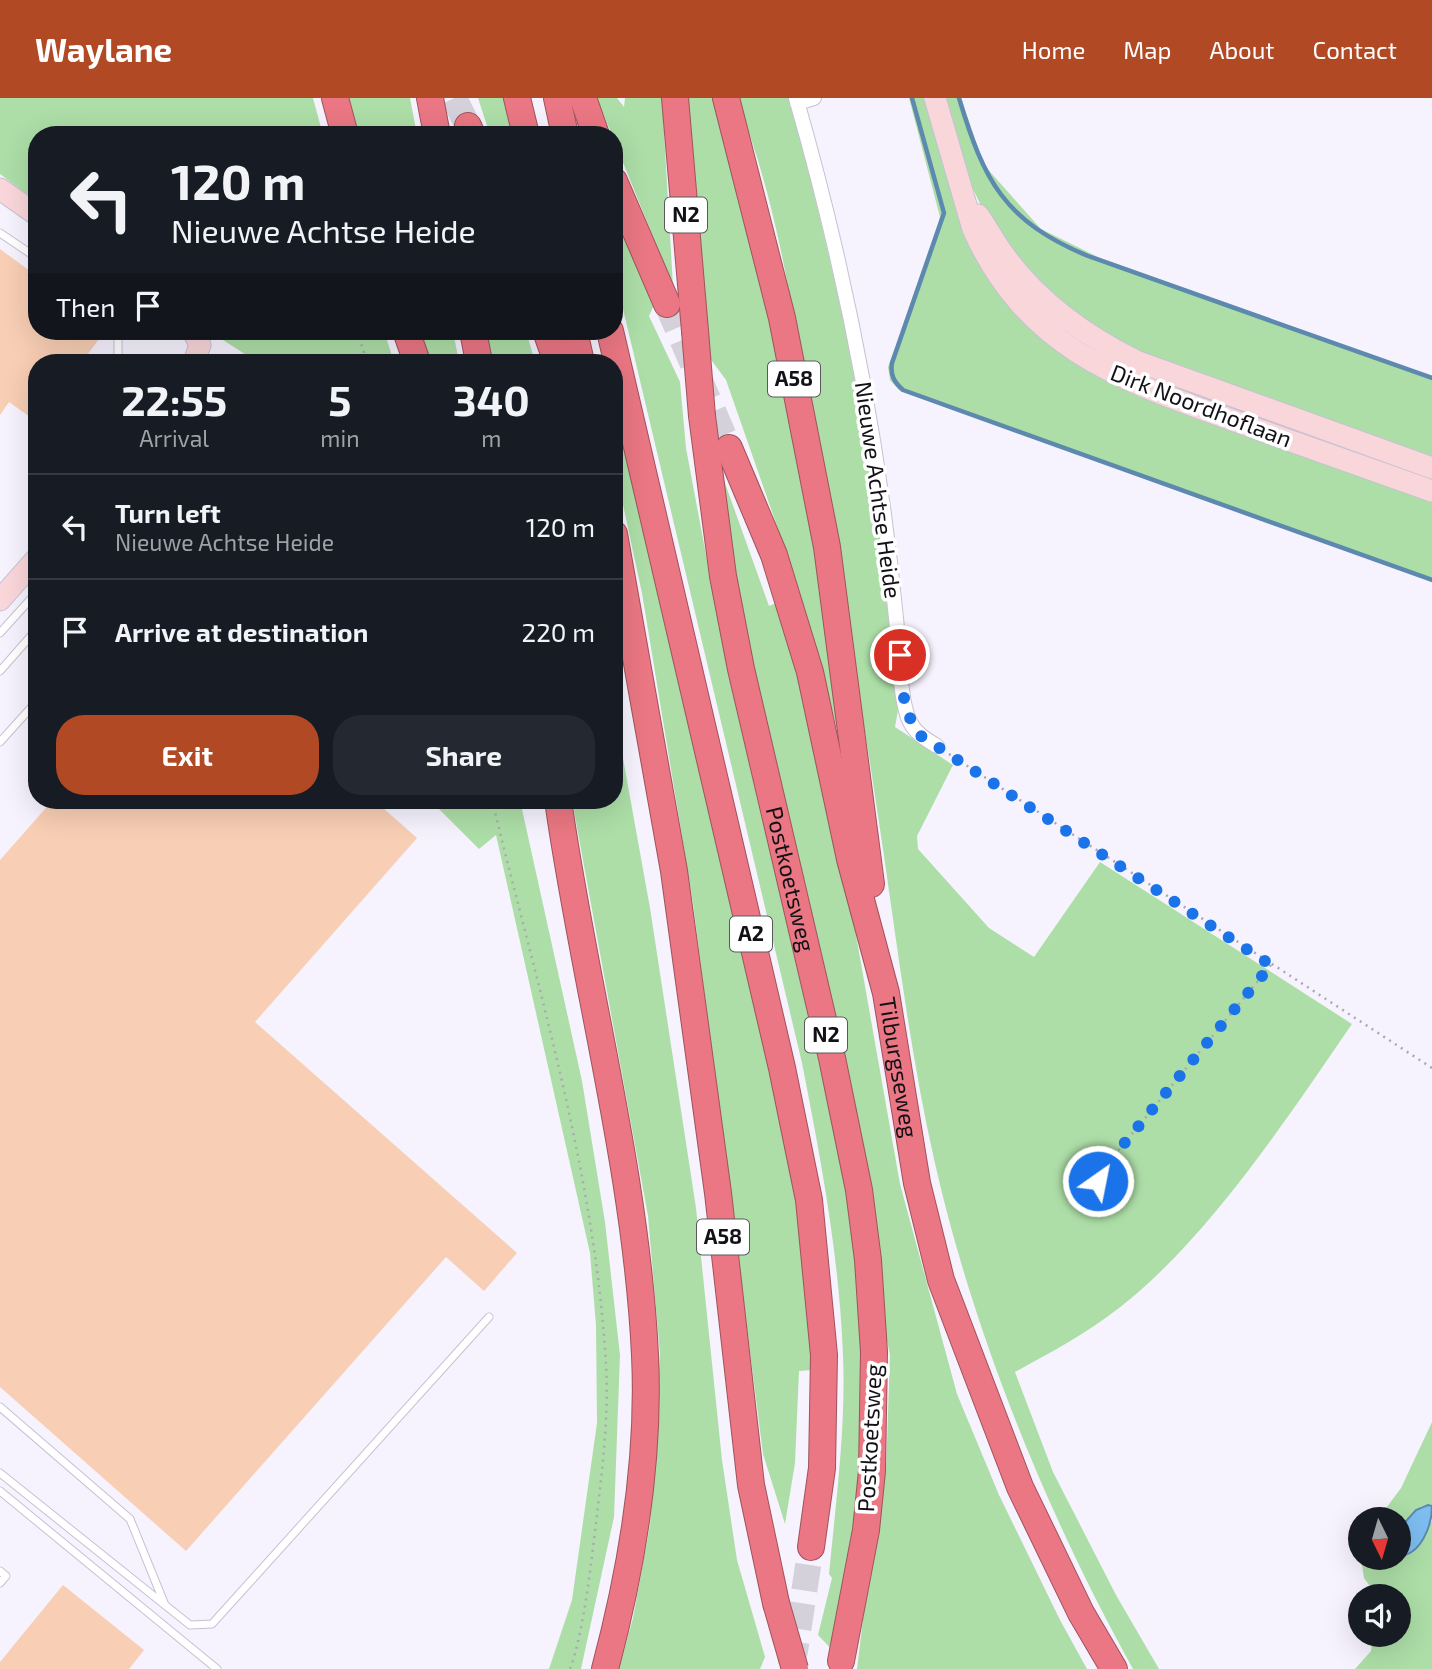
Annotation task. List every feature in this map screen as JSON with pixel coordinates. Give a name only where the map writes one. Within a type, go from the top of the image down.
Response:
[{"type":"highway","points":[[335,98],[343,126]]},
{"type":"highway","points":[[430,98],[435,126]]},
{"type":"highway","points":[[517,98],[524,126]]},
{"type":"highway","points":[[557,98],[563,126]]},
{"type":"highway","points":[[583,98],[593,126]]},
{"type":"highway","name":"Postkoetsweg","points":[[676,98],[702,416],[730,616],[789,884],[832,1058],[859,1189],[868,1260],[874,1352],[872,1471],[866,1530],[841,1661]]},
{"type":"highway","name":"A58","points":[[726,98],[782,318],[827,547],[886,993]]},
{"type":"highway","points":[[623,202],[667,304]]},
{"type":"highway","name":"Postkoetsweg","points":[[623,387],[776,1041],[809,1200],[824,1355],[822,1468],[811,1547]]},
{"type":"highway","name":"Tilburgseweg","points":[[729,448],[774,555],[810,672],[850,859],[886,993],[917,1183],[942,1280],[1020,1487],[1081,1613],[1114,1669]]},
{"type":"highway","name":"A58","points":[[623,585],[674,871],[718,1193],[751,1485],[776,1603],[795,1669]]},
{"type":"highway","points":[[623,600],[630,624]]},
{"type":"highway","points":[[550,809],[567,868]]},
{"type":"highway","points":[[559,809],[567,868],[632,1218],[645,1355],[644,1431],[635,1523],[619,1616],[605,1669]]},
{"type":"street","points":[[797,100],[814,98]]},
{"type":"street","name":"Dirk Noordhoflaan","points":[[935,98],[974,229],[994,269],[1025,308],[1062,343],[1117,377],[1432,491]]},
{"type":"street","name":"Nieuwe Achtse Heide","points":[[797,100],[834,245],[872,433],[890,548],[905,708],[918,734],[937,746]]},
{"type":"street","points":[[0,189],[28,209]]},
{"type":"street","name":"Dirk Noordhoflaan","points":[[966,200],[1021,276],[1046,303],[1104,345],[1136,361],[1432,468]]},
{"type":"street","points":[[0,600],[28,568]]},
{"type":"lane","points":[[0,233],[28,252]]},
{"type":"lane","points":[[0,633],[28,602]]},
{"type":"lane","points":[[0,671],[28,639]]},
{"type":"lane","points":[[0,742],[28,712]]},
{"type":"lane","points":[[0,1473],[190,1625],[212,1624],[489,1317]]},
{"type":"lane","points":[[0,1406],[130,1519],[165,1606]]},
{"type":"lane","points":[[0,1492],[217,1669]]},
{"type":"lane","points":[[99,1572],[107,1561]]},
{"type":"lane","points":[[0,1571],[6,1576],[0,1583]]},
{"type":"path","points":[[937,746],[1432,1068]]},
{"type":"path","points":[[494,809],[585,1187],[601,1301],[606,1367],[606,1438],[592,1555],[570,1669]]},
{"type":"path","points":[[1092,1213],[1092,1196],[1108,1163],[1271,965]]},
{"type":"green space","points":[[0,98],[313,98],[321,126],[28,126],[28,195],[0,174]]},
{"type":"green space","points":[[345,98],[410,98],[415,126],[353,126]]},
{"type":"green space","points":[[478,98],[505,98],[511,126],[487,126]]},
{"type":"green space","points":[[597,98],[617,98],[624,107],[625,98],[662,98],[673,286],[623,162],[623,126],[608,126]]},
{"type":"green space","points":[[683,98],[715,98],[771,313],[817,548],[852,788],[822,670],[785,549],[726,380],[709,357]]},
{"type":"green space","points":[[736,98],[790,98],[818,209],[866,432],[887,566],[898,710],[895,727],[953,765],[917,836],[918,849],[989,928],[1034,957],[1100,862],[1352,1024],[1274,1137],[1184,1248],[1152,1280],[1107,1317],[1015,1372],[1053,1472],[1116,1595],[1159,1669],[1133,1669],[1071,1548],[991,1356],[950,1225],[916,1069],[857,684],[790,294],[767,193]]},
{"type":"green space","points":[[909,98],[926,98],[950,182],[1059,346],[1432,496],[1432,581],[899,390],[890,380],[888,367],[931,253],[940,217]]},
{"type":"green space","points":[[944,98],[961,98],[984,165],[1041,229],[1098,257],[1432,377],[1432,463],[1141,358],[1068,315],[990,225],[967,176]]},
{"type":"green space","points":[[623,223],[655,303],[649,316],[680,382],[686,448],[729,678],[849,1191],[866,1351],[863,1472],[836,1654],[818,1635],[832,1578],[829,1574],[843,1409],[841,1318],[828,1208],[802,1063],[623,309]]},
{"type":"green space","points":[[223,340],[387,340],[391,354],[245,354]]},
{"type":"green space","points":[[421,340],[455,340],[457,354],[426,354]]},
{"type":"green space","points":[[487,340],[529,340],[533,354],[489,354]]},
{"type":"green space","points":[[623,431],[799,1201],[812,1370],[799,1371],[795,1463],[785,1524],[763,1454],[693,903],[642,593],[623,505]]},
{"type":"green space","points":[[716,458],[769,606],[781,601],[845,873],[900,1184],[957,1394],[999,1495],[1087,1669],[857,1669],[874,1527],[886,1471],[890,1355],[751,677]]},
{"type":"green space","points":[[623,758],[650,908],[696,1208],[722,1460],[737,1560],[765,1657],[760,1669],[619,1669],[633,1618],[650,1525],[660,1354],[648,1216],[574,809],[623,809]]},
{"type":"green space","points":[[439,809],[522,809],[582,1081],[605,1222],[620,1355],[614,1517],[581,1669],[549,1669],[572,1600],[597,1423],[596,1325],[590,1253],[496,835],[479,849]]},
{"type":"green space","points":[[1432,1422],[1432,1506],[1422,1506],[1411,1517],[1411,1507],[1387,1507],[1401,1488]]},
{"type":"green space","points":[[1432,1521],[1432,1669],[1355,1669],[1372,1647],[1411,1647],[1411,1584],[1368,1584],[1363,1570],[1411,1570],[1411,1550]]},
{"type":"water","points":[[1432,1506],[1424,1538],[1411,1552],[1411,1516],[1416,1510]]},
{"type":"building","points":[[0,249],[28,269],[28,340],[98,340],[88,354],[28,354],[28,416],[9,402],[0,415]]},
{"type":"building","points":[[45,809],[384,809],[417,838],[255,1022],[517,1253],[484,1291],[446,1257],[186,1551],[0,1387],[0,860]]},
{"type":"building","points":[[63,1585],[144,1650],[129,1669],[0,1669],[0,1662]]},
{"type":"waterway","points":[[912,98],[944,213],[892,363],[893,378],[903,390],[1432,580]]},
{"type":"waterway","points":[[959,98],[978,153],[1001,195],[1017,213],[1059,243],[1088,256],[1432,378]]},
{"type":"tunnel","points":[[454,98],[468,126]]},
{"type":"tunnel","points":[[667,304],[729,448]]},
{"type":"tunnel","points":[[790,1667],[795,1651],[811,1547]]},
{"type":"route","points":[[900,655],[905,708],[918,734],[1271,965],[1108,1163],[1098,1181]]}]
